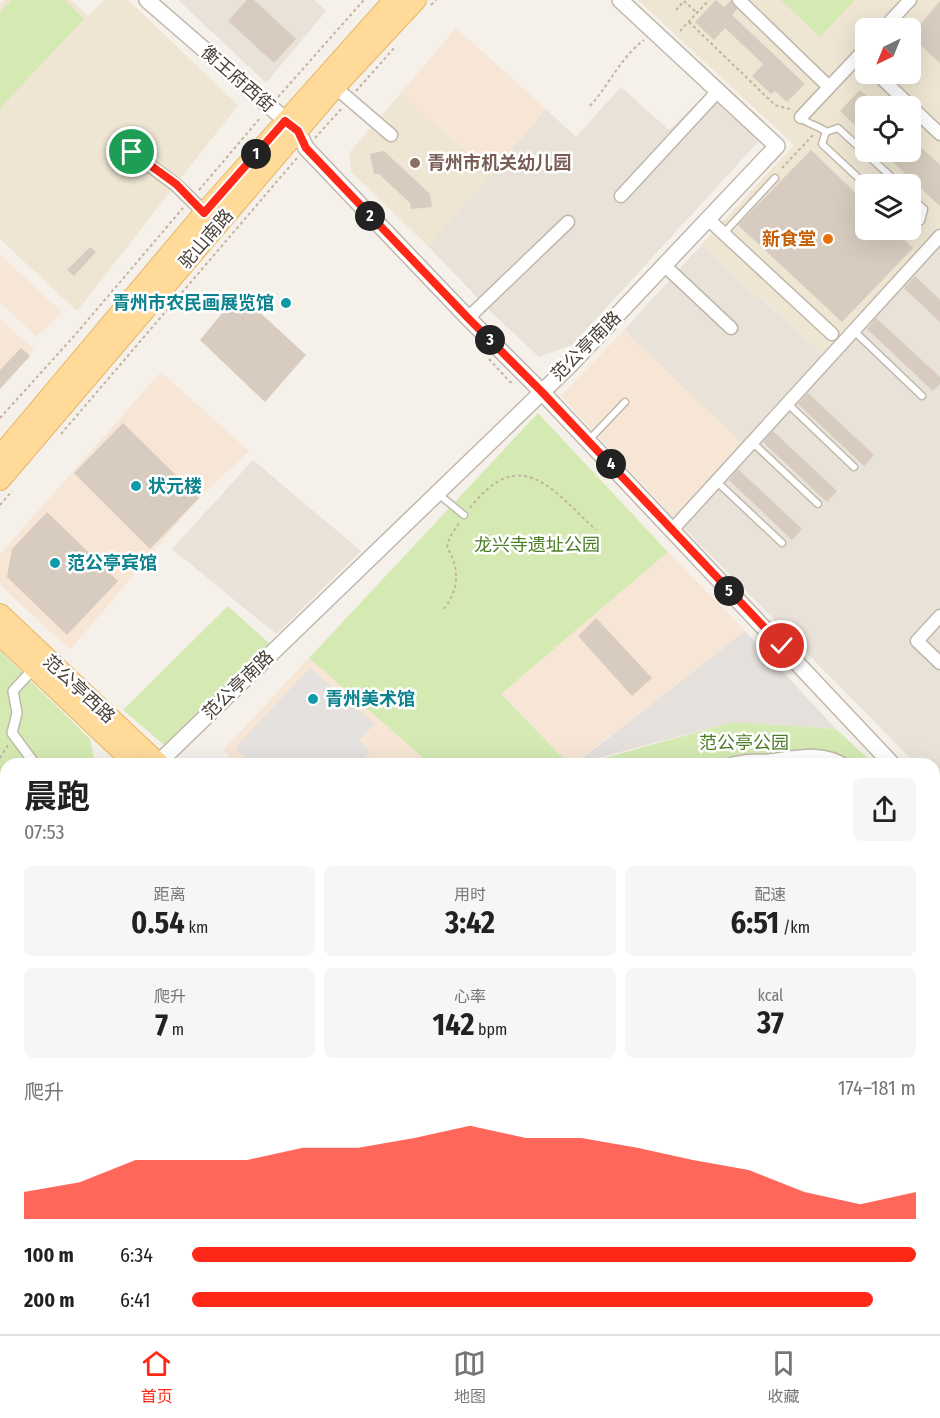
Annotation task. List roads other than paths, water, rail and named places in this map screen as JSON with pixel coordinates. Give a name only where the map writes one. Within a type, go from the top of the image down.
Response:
[{"type":"main road","name":"驼山南路","points":[[296,133],[394,0]]},
{"type":"main road","name":"驼山南路","points":[[0,456],[204,213],[342,93],[422,4]]},
{"type":"main road","name":"驼山南路","points":[[8,484],[204,213]]},
{"type":"main road","name":"范公亭西路","points":[[0,614],[153,758]]},
{"type":"main road","name":"范公亭西路","points":[[0,635],[129,758]]},
{"type":"street","name":"衡王府西街","points":[[147,0],[270,106],[886,758]]},
{"type":"street","name":"范公亭南路","points":[[163,758],[570,365],[777,146],[620,0]]},
{"type":"street","points":[[739,0],[829,87]]},
{"type":"street","points":[[893,18],[910,0]]},
{"type":"street","points":[[801,117],[855,63]]},
{"type":"street","points":[[888,84],[940,134]]},
{"type":"street","points":[[621,196],[718,91]]},
{"type":"street","points":[[342,93],[391,135]]},
{"type":"street","points":[[132,152],[176,184],[204,213]]},
{"type":"street","points":[[708,219],[832,334]]},
{"type":"street","points":[[468,318],[568,222]]},
{"type":"street","points":[[672,530],[715,479],[940,236]]},
{"type":"street","points":[[664,265],[732,328]]},
{"type":"street","points":[[940,616],[916,641],[940,663]]},
{"type":"street","points":[[31,758],[12,733],[17,713],[13,691],[34,668]]},
{"type":"street","points":[[775,758],[803,752],[824,758]]},
{"type":"lane","points":[[801,117],[809,124],[819,126],[826,132]]},
{"type":"lane","points":[[826,132],[838,128],[887,174]]},
{"type":"lane","points":[[826,132],[822,144],[855,175]]},
{"type":"lane","points":[[724,233],[775,178]]},
{"type":"lane","points":[[921,206],[924,209],[921,221]]},
{"type":"lane","points":[[853,330],[922,396]]},
{"type":"lane","points":[[588,441],[625,402]]},
{"type":"lane","points":[[786,402],[854,467]]},
{"type":"lane","points":[[751,440],[818,504]]},
{"type":"lane","points":[[715,479],[783,543]]},
{"type":"lane","points":[[437,492],[464,515]]},
{"type":"place","name":"青州市机关幼儿园","points":[[415,163]]},
{"type":"place","name":"新食堂","points":[[828,239]]},
{"type":"place","name":"青州市农民画展览馆","points":[[286,303]]},
{"type":"place","name":"状元楼","points":[[136,486]]},
{"type":"place","name":"范公亭宾馆","points":[[55,563]]},
{"type":"place","name":"青州美术馆","points":[[313,699]]},
{"type":"park label","name":"龙兴寺遗址公园","points":[[537,545]]},
{"type":"park label","name":"范公亭公园","points":[[744,743]]}]
